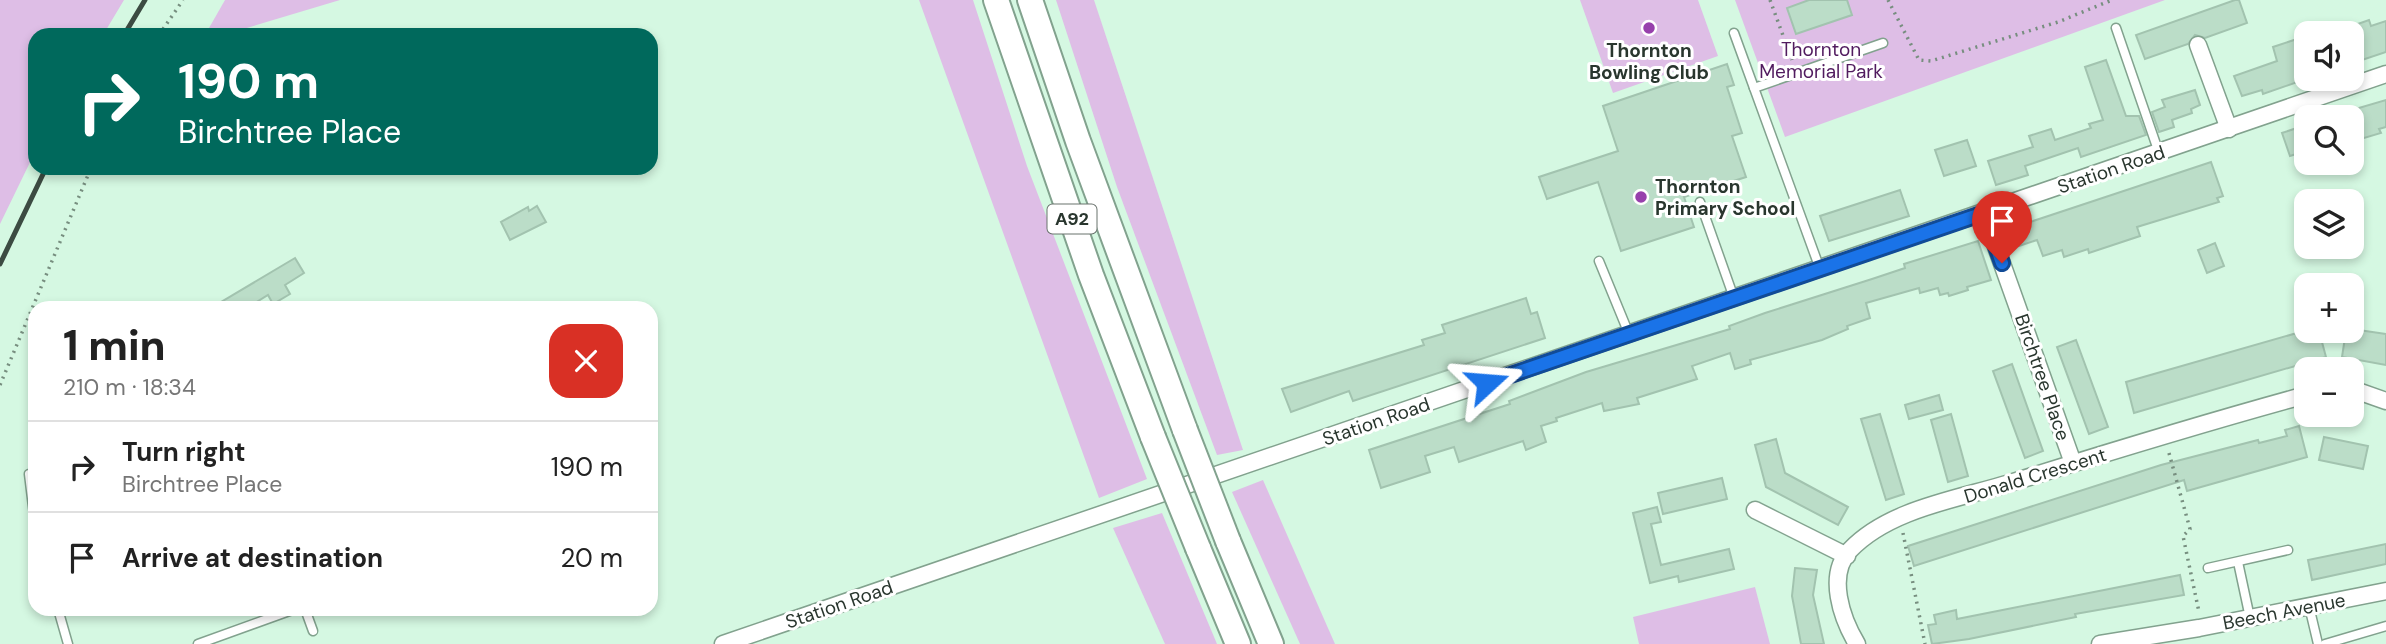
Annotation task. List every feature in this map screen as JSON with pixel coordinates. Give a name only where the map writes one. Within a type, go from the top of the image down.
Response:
[{"type":"highway","name":"A92","points":[[996,0],[1091,275],[1153,437],[1238,644]]},
{"type":"highway","name":"A92","points":[[1030,0],[1091,179],[1185,430],[1271,644]]},
{"type":"street","points":[[2198,45],[2229,129]]},
{"type":"street","name":"Station Road","points":[[723,644],[2386,74]]},
{"type":"street","name":"Birchtree Place","points":[[1984,213],[2073,463]]},
{"type":"street","points":[[2364,393],[2386,401]]},
{"type":"street","name":"Donald Crescent","points":[[1847,556],[1848,551],[1899,517],[2164,434],[2294,398]]},
{"type":"street","points":[[1755,510],[1847,556],[1836,583],[1846,627],[1857,644]]},
{"type":"street","name":"Beech Avenue","points":[[2100,644],[2386,591]]},
{"type":"lane","points":[[2116,28],[2159,153]]},
{"type":"lane","points":[[1734,33],[1820,269]]},
{"type":"lane","points":[[1754,88],[1883,43]]},
{"type":"lane","points":[[1700,202],[1734,299]]},
{"type":"lane","points":[[1599,261],[1629,334]]},
{"type":"lane","points":[[2208,568],[2288,550]]},
{"type":"lane","points":[[2238,562],[2250,618]]},
{"type":"lane","points":[[2309,606],[2318,644]]},
{"type":"lane","points":[[60,616],[68,644]]},
{"type":"lane","points":[[198,644],[276,616]]},
{"type":"lane","points":[[308,616],[313,631]]},
{"type":"lane","points":[[2325,644],[2386,626]]},
{"type":"path","points":[[164,28],[183,0]]},
{"type":"path","points":[[1770,0],[1797,73]]},
{"type":"path","points":[[1888,0],[1919,60],[1931,61],[2058,22],[2112,0]]},
{"type":"path","points":[[36,301],[89,175]]},
{"type":"path","points":[[0,385],[28,319]]},
{"type":"path","points":[[2164,434],[2190,529],[2183,536],[2203,627]]},
{"type":"path","points":[[1899,517],[1925,644]]},
{"type":"green space","points":[[0,0],[124,0],[107,28],[28,28],[28,166],[0,224]]},
{"type":"green space","points":[[225,0],[340,0],[246,28],[209,28]]},
{"type":"green space","points":[[919,0],[973,0],[1027,166],[1147,479],[1099,498]]},
{"type":"green space","points":[[1056,0],[1094,0],[1243,450],[1217,455],[1117,187]]},
{"type":"green space","name":"Thornton Bowling Club","points":[[1580,0],[1698,0],[1718,56],[1613,93]]},
{"type":"green space","name":"Thornton Memorial Park","points":[[1735,0],[2165,0],[1785,137]]},
{"type":"green space","points":[[1263,480],[1335,644],[1300,644],[1232,492]]},
{"type":"green space","points":[[1162,513],[1217,644],[1165,644],[1113,528]]},
{"type":"green space","points":[[1755,587],[1770,644],[1639,644],[1633,617]]},
{"type":"building","points":[[1809,0],[1847,0],[1852,15],[1796,34],[1787,8]]},
{"type":"building","points":[[2239,0],[2247,23],[2205,38],[2195,35],[2188,44],[2145,59],[2136,35]]},
{"type":"building","points":[[2369,20],[2371,26],[2386,21],[2386,52],[2364,59],[2364,22]]},
{"type":"building","points":[[2294,40],[2294,83],[2263,94],[2262,90],[2242,96],[2234,76],[2277,61],[2273,47]]},
{"type":"building","points":[[2106,60],[2126,116],[2139,116],[2146,135],[2081,157],[2078,148],[2025,166],[2028,175],[1996,185],[1988,161],[2033,147],[2029,136],[2051,129],[2055,140],[2091,128],[2089,124],[2103,120],[2085,67]]},
{"type":"building","points":[[1727,64],[1734,85],[1727,87],[1742,133],[1732,136],[1746,177],[1684,197],[1694,227],[1621,251],[1598,182],[1547,199],[1539,177],[1618,151],[1603,106]]},
{"type":"building","points":[[2195,90],[2200,105],[2191,109],[2192,113],[2172,120],[2174,127],[2159,132],[2152,112],[2165,107],[2162,100]]},
{"type":"building","points":[[2386,100],[2386,127],[2379,129],[2381,133],[2364,138],[2364,106]]},
{"type":"building","points":[[2294,129],[2294,155],[2290,156],[2282,133]]},
{"type":"building","points":[[1967,140],[1976,166],[1944,176],[1935,150]]},
{"type":"building","points":[[2211,162],[2223,196],[2217,198],[2219,202],[2137,227],[2140,236],[2089,253],[2088,249],[2064,257],[2062,250],[2043,256],[2037,240],[2019,246],[2012,228]]},
{"type":"building","points":[[1900,190],[1909,216],[1829,241],[1820,216]]},
{"type":"building","points":[[537,206],[546,222],[510,240],[501,222],[528,207],[529,211]]},
{"type":"building","points":[[1978,241],[1991,280],[1967,287],[1968,290],[1949,296],[1948,293],[1940,295],[1938,288],[1920,293],[1919,288],[1866,303],[1870,318],[1847,326],[1848,329],[1822,340],[1750,360],[1751,364],[1735,369],[1730,353],[1692,366],[1697,379],[1637,398],[1639,404],[1604,411],[1602,403],[1556,418],[1557,421],[1541,426],[1546,442],[1526,450],[1523,441],[1459,462],[1454,447],[1425,456],[1430,472],[1381,488],[1369,450],[1510,404],[1509,401],[1586,372],[1730,329],[1729,326],[1765,313],[1905,268],[1904,264]]},
{"type":"building","points":[[2215,243],[2224,266],[2207,273],[2198,250]]},
{"type":"building","points":[[295,258],[304,273],[285,285],[290,294],[278,301],[271,301],[268,295],[258,301],[223,301]]},
{"type":"building","points":[[1526,298],[1531,314],[1537,312],[1545,338],[1353,401],[1349,391],[1291,412],[1282,389],[1424,345],[1422,340],[1445,333],[1442,325]]},
{"type":"building","points":[[2364,331],[2386,334],[2386,365],[2364,361],[2364,357],[2342,357],[2344,343],[2364,343]]},
{"type":"building","points":[[2294,334],[2294,343],[2322,343],[2326,357],[2294,357],[2294,366],[2134,413],[2126,382]]},
{"type":"building","points":[[2076,340],[2108,427],[2089,434],[2057,347]]},
{"type":"building","points":[[2012,364],[2043,451],[2025,458],[1993,371]]},
{"type":"building","points":[[1939,395],[1943,410],[1909,419],[1905,405]]},
{"type":"building","points":[[1880,414],[1904,494],[1886,500],[1861,419]]},
{"type":"building","points":[[1951,414],[1968,476],[1948,482],[1931,420]]},
{"type":"building","points":[[2299,427],[2307,457],[2187,491],[2184,480],[1914,566],[1908,546],[2161,465],[2258,440],[2259,443],[2287,436],[2285,430]]},
{"type":"building","points":[[2324,437],[2368,446],[2363,469],[2319,460]]},
{"type":"building","points":[[1776,439],[1785,473],[1848,507],[1838,525],[1766,487],[1755,445]]},
{"type":"building","points":[[1722,478],[1727,499],[1663,514],[1658,493]]},
{"type":"building","points":[[1657,507],[1661,522],[1651,524],[1661,565],[1729,549],[1734,569],[1679,582],[1678,576],[1650,583],[1633,513]]},
{"type":"building","points":[[2386,544],[2386,564],[2312,580],[2308,560]]},
{"type":"building","points":[[1795,568],[1817,570],[1813,595],[1824,644],[1801,644],[1792,596]]},
{"type":"building","points":[[2180,575],[2184,595],[2075,614],[2076,617],[1969,639],[1932,644],[1928,625],[1936,624],[1934,615],[1956,610],[1957,619]]},
{"type":"railway","points":[[128,28],[145,0]]},
{"type":"railway","points":[[0,264],[43,175]]},
{"type":"place","name":"Thornton Bowling Club","points":[[1649,28]]},
{"type":"place","name":"Thornton Primary School","points":[[1641,197]]},
{"type":"route","points":[[1487,383],[1984,213],[2002,263]]}]
